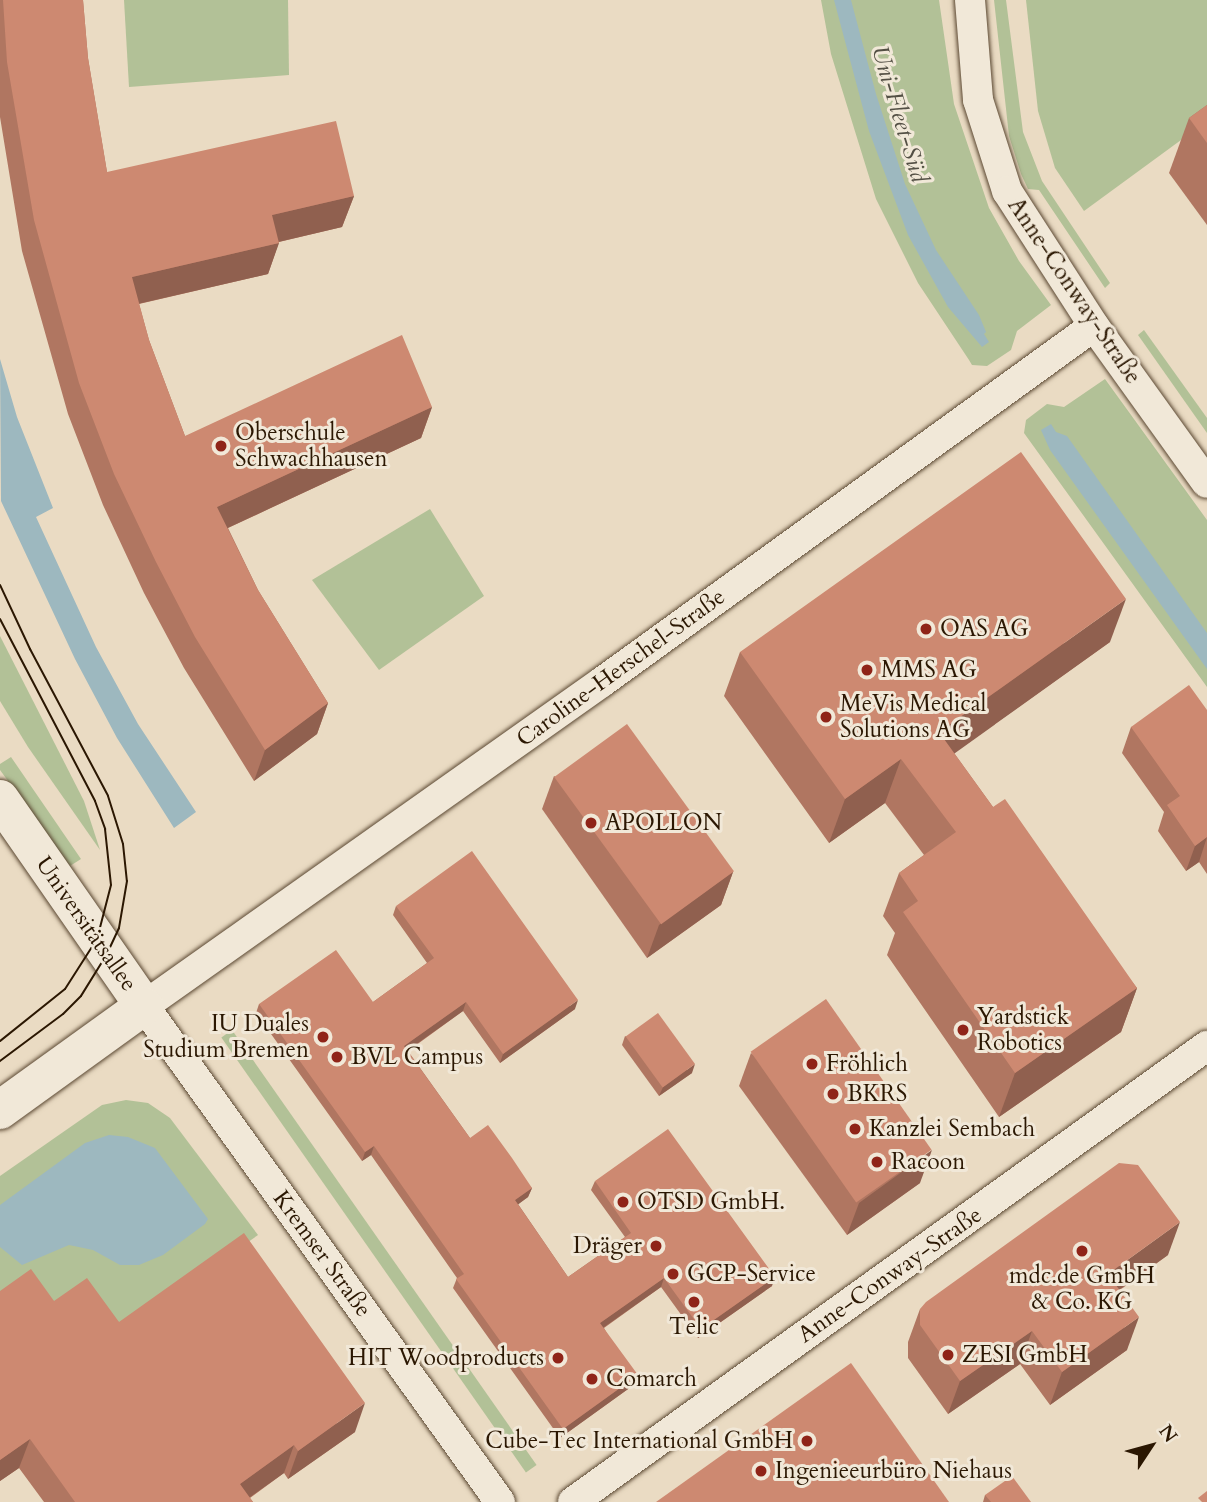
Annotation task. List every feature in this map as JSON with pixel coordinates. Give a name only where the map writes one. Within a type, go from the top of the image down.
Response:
[{"type":"street","name":"Anne-Conway-Straße","points":[[970,0],[978,100],[1007,191],[1094,326],[1207,482]]},
{"type":"street","name":"Caroline-Herschel-Straße","points":[[144,1006],[580,698],[1094,326]]},
{"type":"street","name":"Universitätsallee","points":[[0,800],[144,1006],[0,1110]]},
{"type":"street","name":"Kremser Straße","points":[[144,1006],[500,1502]]},
{"type":"street","name":"Anne-Conway-Straße","points":[[573,1502],[1207,1046]]},
{"type":"green space","points":[[124,0],[288,0],[289,75],[129,87]]},
{"type":"green space","points":[[821,0],[939,0],[954,104],[989,208],[1019,261],[1051,305],[1017,331],[1011,350],[987,366],[972,365],[918,283],[876,199],[831,54]]},
{"type":"green space","points":[[994,0],[1006,0],[1023,132],[1042,181],[1110,283],[1105,288],[1039,190],[1028,189],[1021,174],[1009,136]]},
{"type":"green space","points":[[1026,0],[1207,0],[1207,121],[1084,211],[1055,168],[1038,111]]},
{"type":"green space","points":[[1144,330],[1207,418],[1207,433],[1138,335]]},
{"type":"green space","points":[[1105,379],[1207,520],[1207,687],[1024,433],[1026,420],[1047,404],[1064,407]]},
{"type":"green space","points":[[430,509],[484,596],[379,670],[312,580]]},
{"type":"green space","points":[[0,636],[84,801],[100,850],[28,747],[0,701]]},
{"type":"green space","points":[[11,757],[81,859],[70,866],[0,770],[0,764]]},
{"type":"green space","points":[[232,1030],[537,1465],[526,1472],[221,1037]]},
{"type":"green space","points":[[126,1100],[148,1103],[170,1118],[258,1235],[99,1346],[0,1309],[0,1176],[102,1105]]},
{"type":"water","points":[[834,0],[851,0],[876,94],[905,184],[936,250],[979,315],[989,342],[982,347],[948,307],[908,235],[869,131]]},
{"type":"water","points":[[0,359],[17,417],[53,508],[36,517],[96,647],[138,724],[196,812],[174,828],[117,738],[75,659],[1,501]]},
{"type":"water","points":[[1051,424],[1056,432],[1067,436],[1207,633],[1207,669],[1050,450],[1041,430]]},
{"type":"water","points":[[109,1135],[128,1137],[155,1148],[208,1219],[205,1224],[163,1255],[139,1265],[120,1265],[93,1250],[69,1245],[22,1265],[0,1247],[0,1205],[85,1143]]},
{"type":"building","points":[[3,0],[83,0],[88,58],[107,172],[336,121],[354,196],[272,215],[279,243],[132,277],[149,340],[185,436],[402,335],[432,407],[217,507],[258,590],[328,703],[265,750],[195,637],[156,562],[114,474],[79,383],[34,220],[7,62]]},
{"type":"building","points":[[1207,105],[1207,143],[1189,118]]},
{"type":"building","points":[[1021,452],[1126,599],[939,732],[993,807],[1005,799],[1137,988],[1015,1073],[903,912],[918,901],[899,873],[956,832],[901,759],[845,799],[740,652]]},
{"type":"building","points":[[1189,685],[1207,710],[1207,837],[1195,846],[1167,805],[1180,796],[1131,727]]},
{"type":"building","points":[[627,724],[734,871],[661,924],[554,777]]},
{"type":"building","points":[[472,851],[578,1000],[503,1054],[466,1002],[404,1046],[470,1138],[488,1125],[512,1158],[532,1188],[515,1200],[568,1277],[631,1233],[595,1181],[668,1129],[775,1277],[701,1329],[664,1278],[600,1323],[638,1375],[563,1429],[456,1279],[464,1274],[374,1146],[365,1152],[259,1004],[336,950],[373,1002],[434,958],[396,906]]},
{"type":"building","points":[[826,999],[932,1150],[856,1202],[751,1052]]},
{"type":"building","points":[[658,1013],[695,1064],[663,1087],[626,1037]]},
{"type":"building","points":[[1119,1163],[1138,1165],[1180,1222],[1108,1274],[1139,1317],[1062,1372],[1032,1331],[960,1381],[920,1325],[920,1309]]},
{"type":"building","points":[[244,1233],[365,1403],[298,1451],[294,1445],[240,1484],[253,1502],[75,1502],[30,1439],[0,1460],[0,1291],[31,1269],[54,1301],[87,1278],[119,1322]]},
{"type":"building","points":[[851,1363],[949,1502],[656,1502]]},
{"type":"building","points":[[1012,1476],[1031,1502],[991,1502],[985,1495]]},
{"type":"building","points":[[1207,1491],[1207,1502],[1202,1502],[1198,1498]]},
{"type":"tram line","points":[[0,585],[30,649],[108,796],[123,844],[127,881],[119,928],[107,954],[81,996],[63,1014],[0,1061]]},
{"type":"tram line","points":[[0,619],[95,801],[105,829],[111,885],[97,939],[65,989],[0,1041]]},
{"type":"place","name":"Oberschule Schwachhausen","points":[[221,446]]},
{"type":"place","name":"OAS AG","points":[[926,629]]},
{"type":"place","name":"MMS AG","points":[[867,670]]},
{"type":"place","name":"MeVis Medical Solutions AG","points":[[826,717]]},
{"type":"place","name":"APOLLON","points":[[591,823]]},
{"type":"place","name":"Yardstick Robotics","points":[[963,1030]]},
{"type":"place","name":"IU Duales Studium Bremen","points":[[323,1037]]},
{"type":"place","name":"BVL Campus","points":[[337,1057]]},
{"type":"place","name":"Fröhlich","points":[[812,1064]]},
{"type":"place","name":"BKRS","points":[[833,1094]]},
{"type":"place","name":"Kanzlei Sembach","points":[[855,1129]]},
{"type":"place","name":"Racoon","points":[[877,1162]]},
{"type":"place","name":"OTSD GmbH.","points":[[623,1202]]},
{"type":"place","name":"Dräger","points":[[656,1246]]},
{"type":"place","name":"mdc.de GmbH & Co. KG","points":[[1082,1251]]},
{"type":"place","name":"GCP-Service","points":[[673,1274]]},
{"type":"place","name":"Telic","points":[[694,1302]]},
{"type":"place","name":"ZESI GmbH","points":[[948,1355]]},
{"type":"place","name":"HIT Woodproducts","points":[[558,1358]]},
{"type":"place","name":"Comarch","points":[[592,1379]]},
{"type":"place","name":"Cube-Tec International GmbH","points":[[807,1441]]},
{"type":"place","name":"Ingenieeurbüro Niehaus","points":[[761,1471]]},
{"type":"water label","name":"Uni-Fleet-Süd","points":[[899,114]]}]
